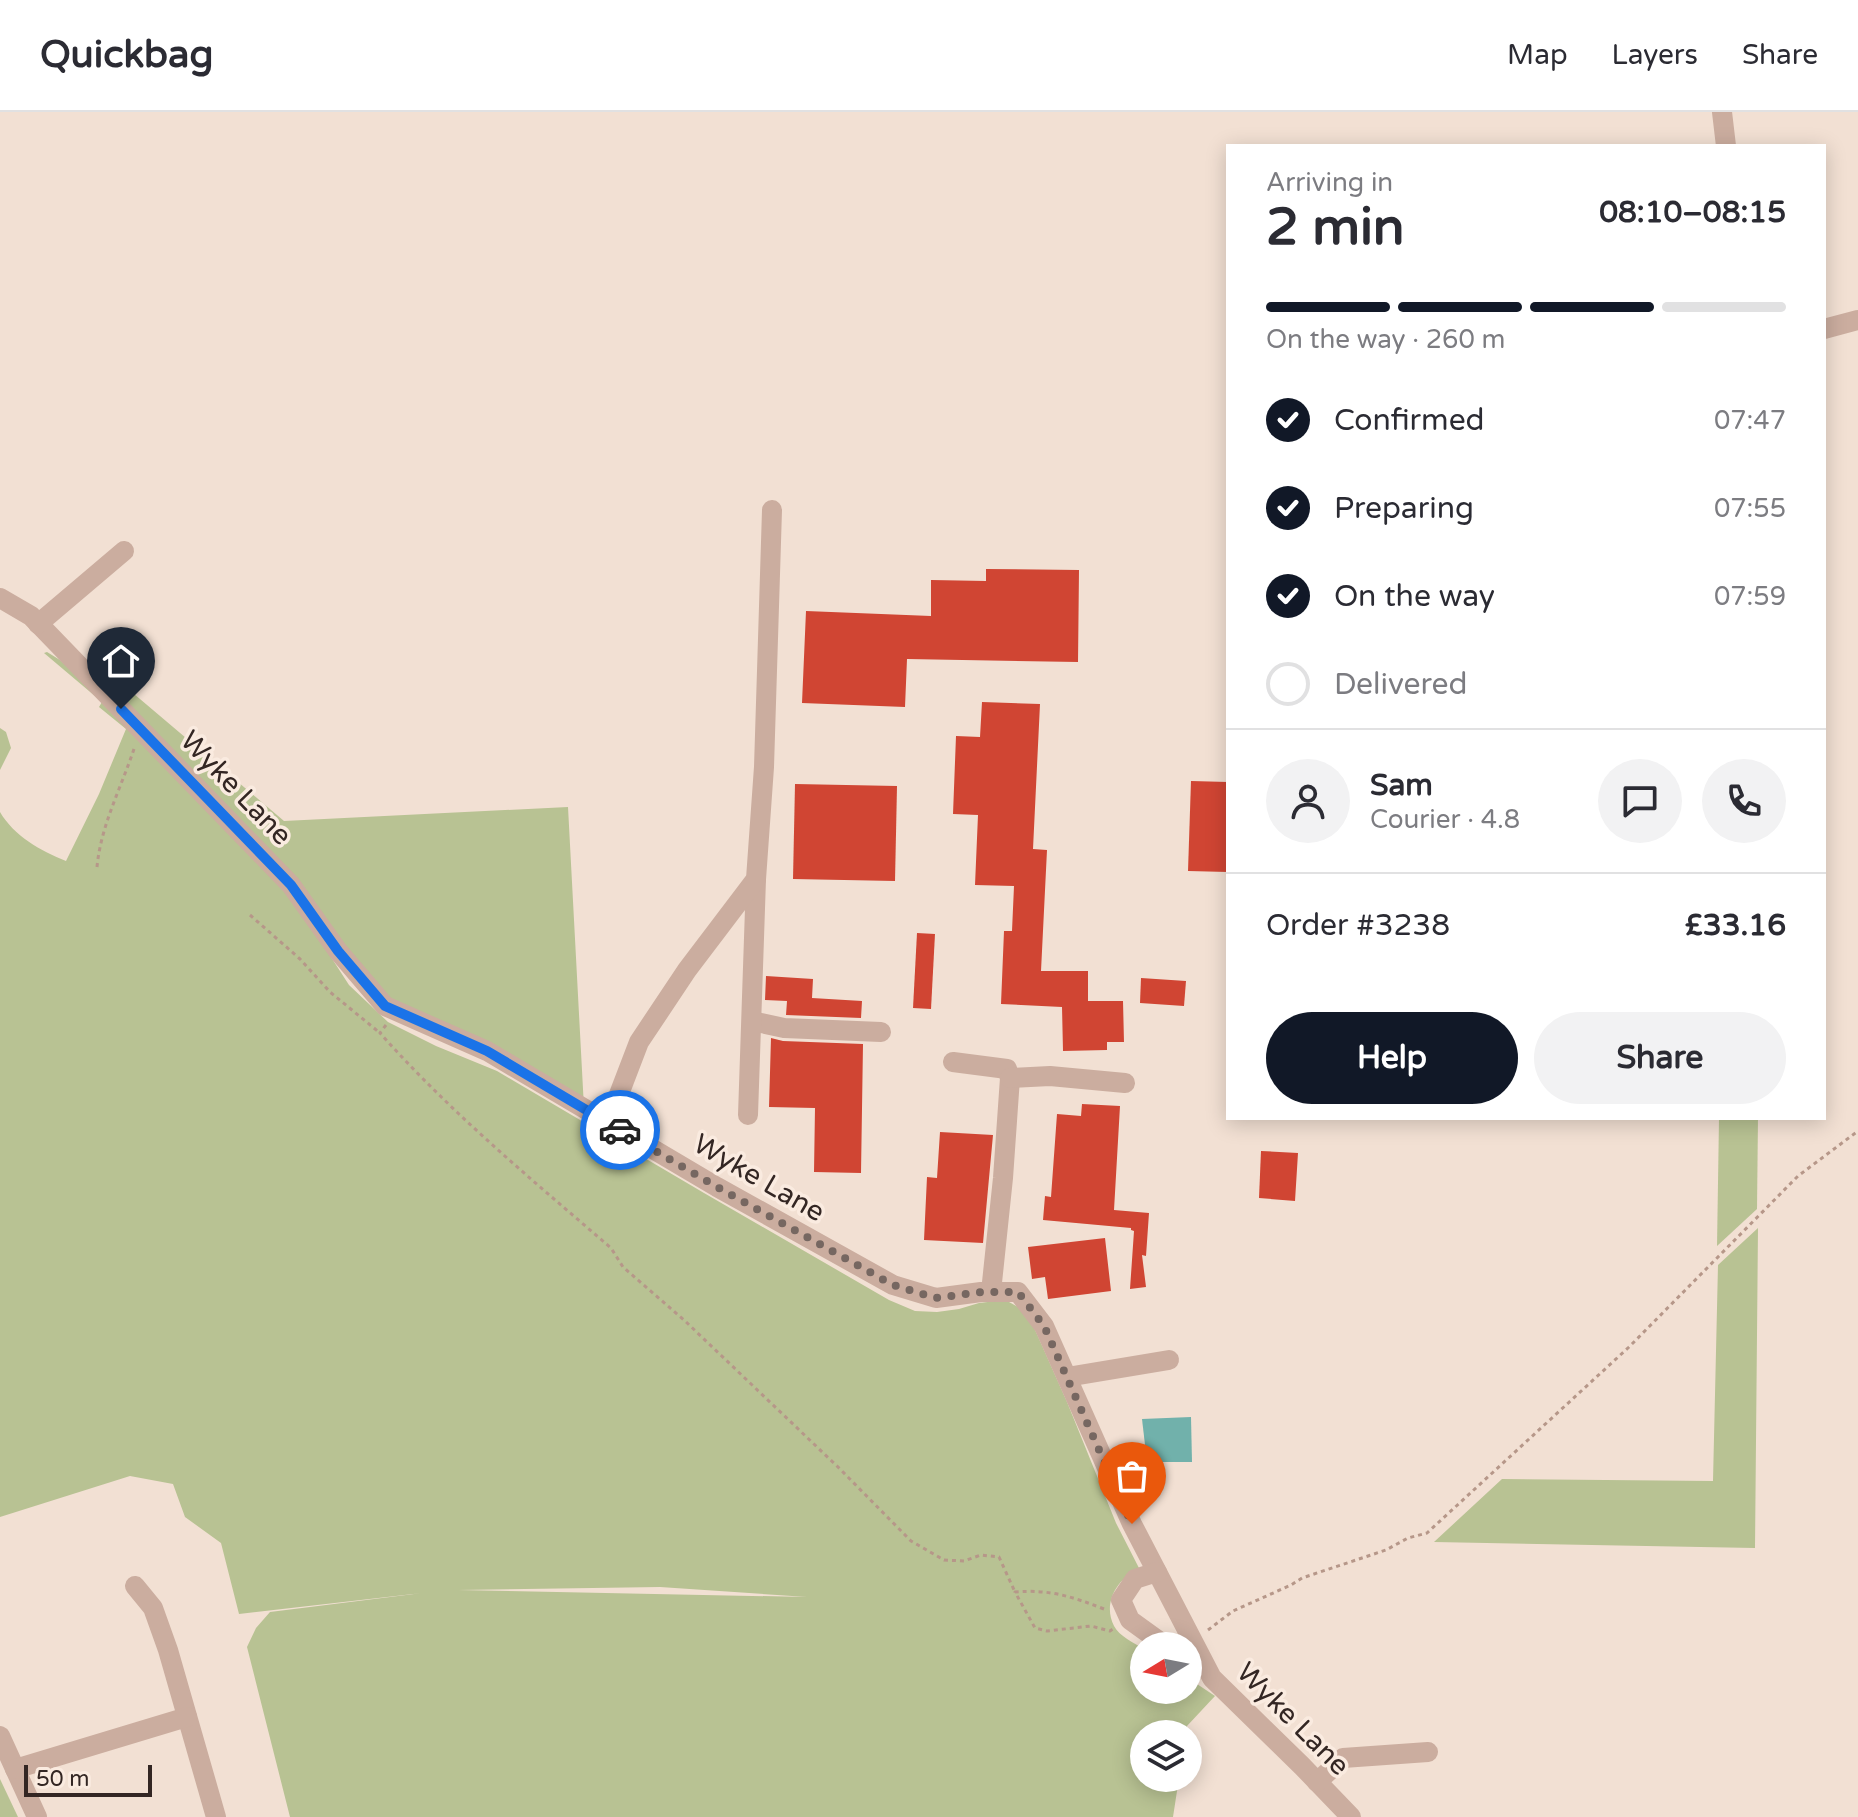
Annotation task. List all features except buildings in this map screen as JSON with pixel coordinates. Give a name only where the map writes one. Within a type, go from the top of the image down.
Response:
[{"type":"street","points":[[1722,112],[1726,144]]},
{"type":"street","points":[[1826,328],[1858,320]]},
{"type":"street","points":[[748,1115],[772,510]]},
{"type":"street","points":[[38,624],[124,551]]},
{"type":"street","name":"Wyke Lane","points":[[0,598],[31,616],[291,885],[338,951],[385,1006],[487,1051],[717,1187],[893,1285],[936,1298],[1018,1292],[1044,1326],[1183,1632]]},
{"type":"street","points":[[608,1123],[639,1042],[687,970],[756,879]]},
{"type":"street","points":[[752,1021],[784,1028],[881,1032]]},
{"type":"street","points":[[953,1062],[1007,1069],[1010,1078],[991,1292]]},
{"type":"street","points":[[1010,1078],[1050,1076],[1125,1083]]},
{"type":"street","points":[[1067,1377],[1169,1360]]},
{"type":"street","points":[[1149,1632],[1128,1614],[1121,1600],[1135,1579],[1157,1572]]},
{"type":"street","points":[[135,1586],[153,1608],[168,1650],[216,1817]]},
{"type":"street","name":"Wyke Lane","points":[[1202,1664],[1212,1678],[1351,1817]]},
{"type":"street","points":[[15,1769],[187,1717]]},
{"type":"street","points":[[0,1736],[37,1817]]},
{"type":"street","points":[[1317,1782],[1343,1758],[1428,1752]]},
{"type":"path","points":[[97,867],[108,815],[142,731]]},
{"type":"path","points":[[250,915],[300,959],[330,992],[380,1033],[414,1072],[478,1132],[611,1248],[623,1267],[684,1320],[911,1541],[944,1560],[964,1561],[981,1555],[999,1557],[1035,1628],[1047,1631],[1091,1626],[1110,1631],[1128,1614]]},
{"type":"path","points":[[380,1033],[396,1011]]},
{"type":"path","points":[[1202,1637],[1245,1604],[1302,1578],[1427,1533],[1629,1347],[1798,1176],[1858,1131]]},
{"type":"path","points":[[1015,1592],[1048,1591],[1111,1612],[1128,1614]]},
{"type":"green space","points":[[44,653],[60,660],[140,727],[114,677],[284,821],[568,807],[584,1108],[385,1006],[329,954],[349,985],[388,1022],[497,1071],[889,1300],[915,1311],[937,1312],[996,1301],[1009,1302],[1020,1308],[1032,1323],[1116,1523],[1140,1570],[1119,1584],[1110,1608],[1116,1630],[1130,1641],[1130,1704],[1202,1704],[1202,1687],[1215,1696],[1193,1720],[1130,1720],[1130,1792],[1177,1792],[1173,1817],[290,1817],[247,1647],[256,1628],[270,1612],[422,1593],[239,1614],[221,1543],[185,1517],[173,1484],[130,1476],[0,1517],[0,812],[29,842],[66,861],[126,729],[99,707],[102,702]],"holes":[[[660,1587],[807,1597],[458,1590]]]},
{"type":"green space","points":[[0,728],[6,732],[11,748],[0,770]]},
{"type":"green space","points":[[1719,1120],[1758,1120],[1757,1209],[1717,1246]]},
{"type":"green space","points":[[1758,1228],[1755,1548],[1434,1542],[1502,1479],[1713,1481],[1718,1265]]},
{"type":"green space","points":[[0,1779],[18,1817],[0,1817]]},
{"type":"water","points":[[1191,1417],[1192,1462],[1147,1462],[1142,1419]]},
{"type":"way so far","points":[[620,1130],[893,1285],[936,1298],[981,1292],[1018,1292],[1044,1326],[1132,1524]]},
{"type":"route","points":[[121,709],[291,885],[338,951],[385,1006],[487,1051],[620,1130]]}]
